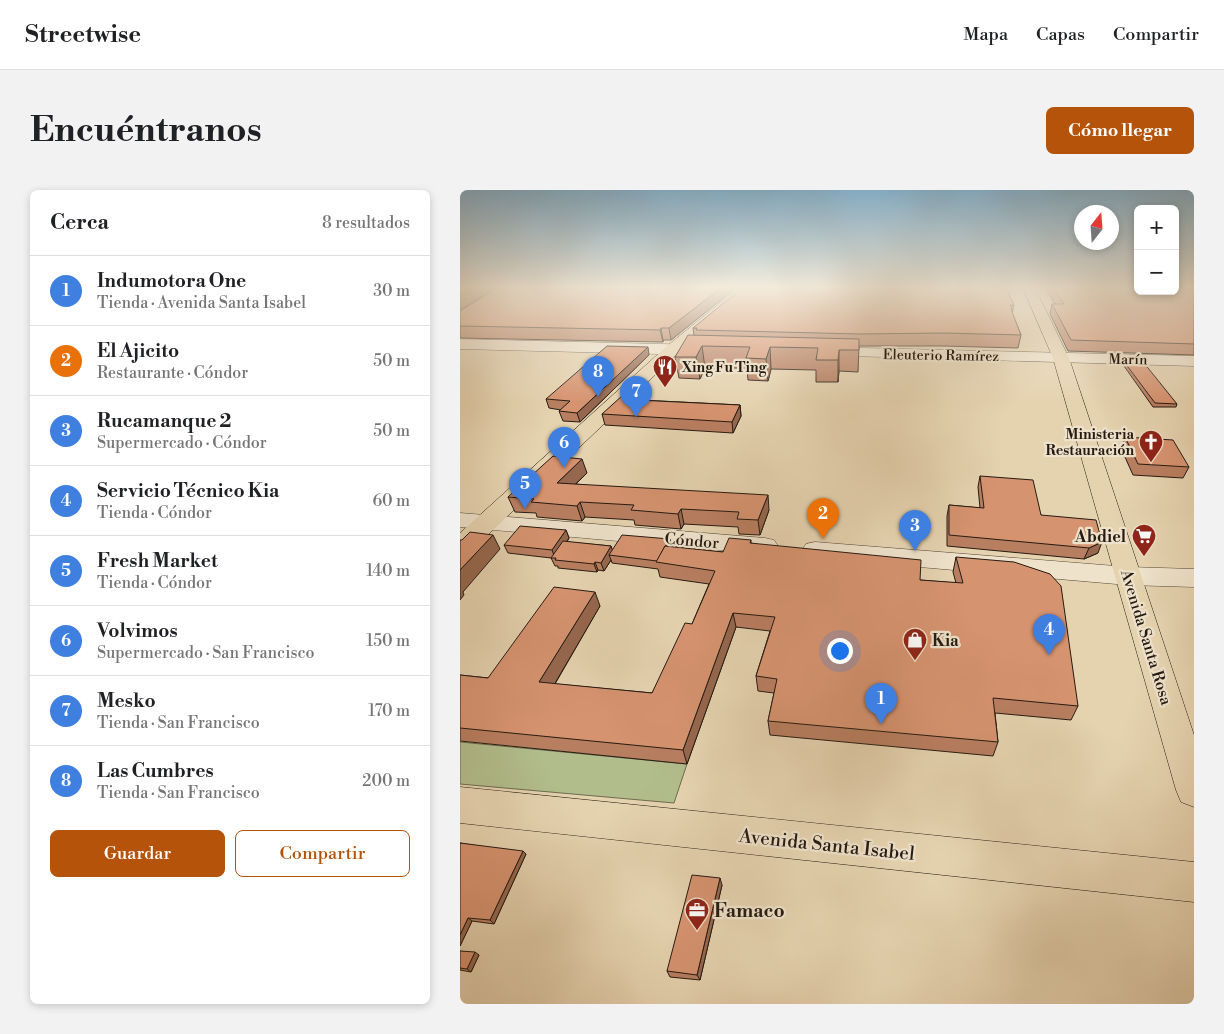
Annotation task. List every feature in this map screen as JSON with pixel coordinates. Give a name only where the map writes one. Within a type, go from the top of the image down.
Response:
[{"type":"main road","points":[[460,547],[673,349],[701,326]]},
{"type":"main road","name":"Avenida Santa Rosa","points":[[1046,326],[1061,358],[1194,790]]},
{"type":"main road","name":"Avenida Santa Isabel","points":[[460,805],[1194,882]]},
{"type":"street","points":[[460,344],[719,350]]},
{"type":"street","name":"Eleuterio Ramírez","points":[[806,352],[1061,358]]},
{"type":"street","name":"Marín","points":[[1061,358],[1194,361]]},
{"type":"street","name":"Cóndor","points":[[460,520],[1128,576],[1194,578]]},
{"type":"green space","points":[[460,742],[687,764],[674,803],[460,784]]},
{"type":"building","points":[[460,326],[672,326],[661,328],[660,330]]},
{"type":"building","points":[[695,326],[1018,326],[1021,335],[944,333],[860,334],[696,330],[697,328],[693,328]]},
{"type":"building","points":[[1064,326],[1194,326],[1194,344],[1071,340]]},
{"type":"building","points":[[688,335],[859,339],[859,350],[839,350],[838,360],[816,360],[818,348],[770,347],[766,359],[746,358],[750,347],[702,346],[696,357],[675,357]]},
{"type":"building","points":[[607,346],[648,347],[577,413],[559,411],[570,401],[546,399]]},
{"type":"building","points":[[1125,363],[1144,363],[1177,404],[1155,403]]},
{"type":"building","points":[[623,395],[639,396],[637,400],[740,405],[732,422],[602,414]]},
{"type":"building","points":[[1125,437],[1173,440],[1189,467],[1138,464]]},
{"type":"building","points":[[553,456],[582,459],[557,483],[768,495],[758,520],[737,519],[739,512],[681,509],[678,514],[631,510],[634,505],[580,502],[577,506],[531,502],[534,499],[508,497]]},
{"type":"building","points":[[980,476],[1033,480],[1041,515],[1096,520],[1102,542],[1089,548],[949,535],[949,505],[984,508]]},
{"type":"building","points":[[520,526],[566,530],[552,550],[504,545]]},
{"type":"building","points":[[470,532],[493,535],[460,570],[460,540]]},
{"type":"building","points":[[622,535],[670,539],[657,561],[609,555]]},
{"type":"building","points":[[729,538],[751,540],[750,543],[921,560],[920,580],[963,583],[956,557],[1014,562],[1050,574],[1061,586],[1078,706],[993,698],[998,742],[768,721],[777,679],[756,676],[775,617],[733,613],[683,750],[460,728],[460,675],[488,678],[554,587],[595,592],[539,682],[652,693],[685,623],[692,624],[715,571],[656,562],[665,546],[723,552]]},
{"type":"building","points":[[563,541],[611,546],[601,563],[595,562],[594,564],[551,558]]},
{"type":"building","points":[[460,843],[523,851],[490,920],[468,918],[460,935]]},
{"type":"building","name":"Famaco","points":[[692,875],[720,878],[697,975],[667,971]]},
{"type":"building","points":[[460,951],[475,952],[467,969],[460,968]]},
{"type":"place","name":"Xing Fu Ting","points":[[665,388]]},
{"type":"place","name":"Las Cumbres","points":[[598,397]]},
{"type":"place","name":"Mesko","points":[[636,417]]},
{"type":"place","name":"Ministeria Restauración","points":[[1151,463]]},
{"type":"place","name":"Volvimos","points":[[564,468]]},
{"type":"place","name":"Fresh Market","points":[[525,509]]},
{"type":"place","name":"El Ajicito","points":[[823,539]]},
{"type":"place","name":"Rucamanque 2","points":[[915,551]]},
{"type":"place","name":"Abdiel","points":[[1144,557]]},
{"type":"place","name":"Servicio Técnico Kia","points":[[1049,655]]},
{"type":"place","name":"Kia","points":[[915,661]]},
{"type":"place","name":"Indumotora One","points":[[881,724]]},
{"type":"place","name":"Famaco","points":[[697,931]]}]
